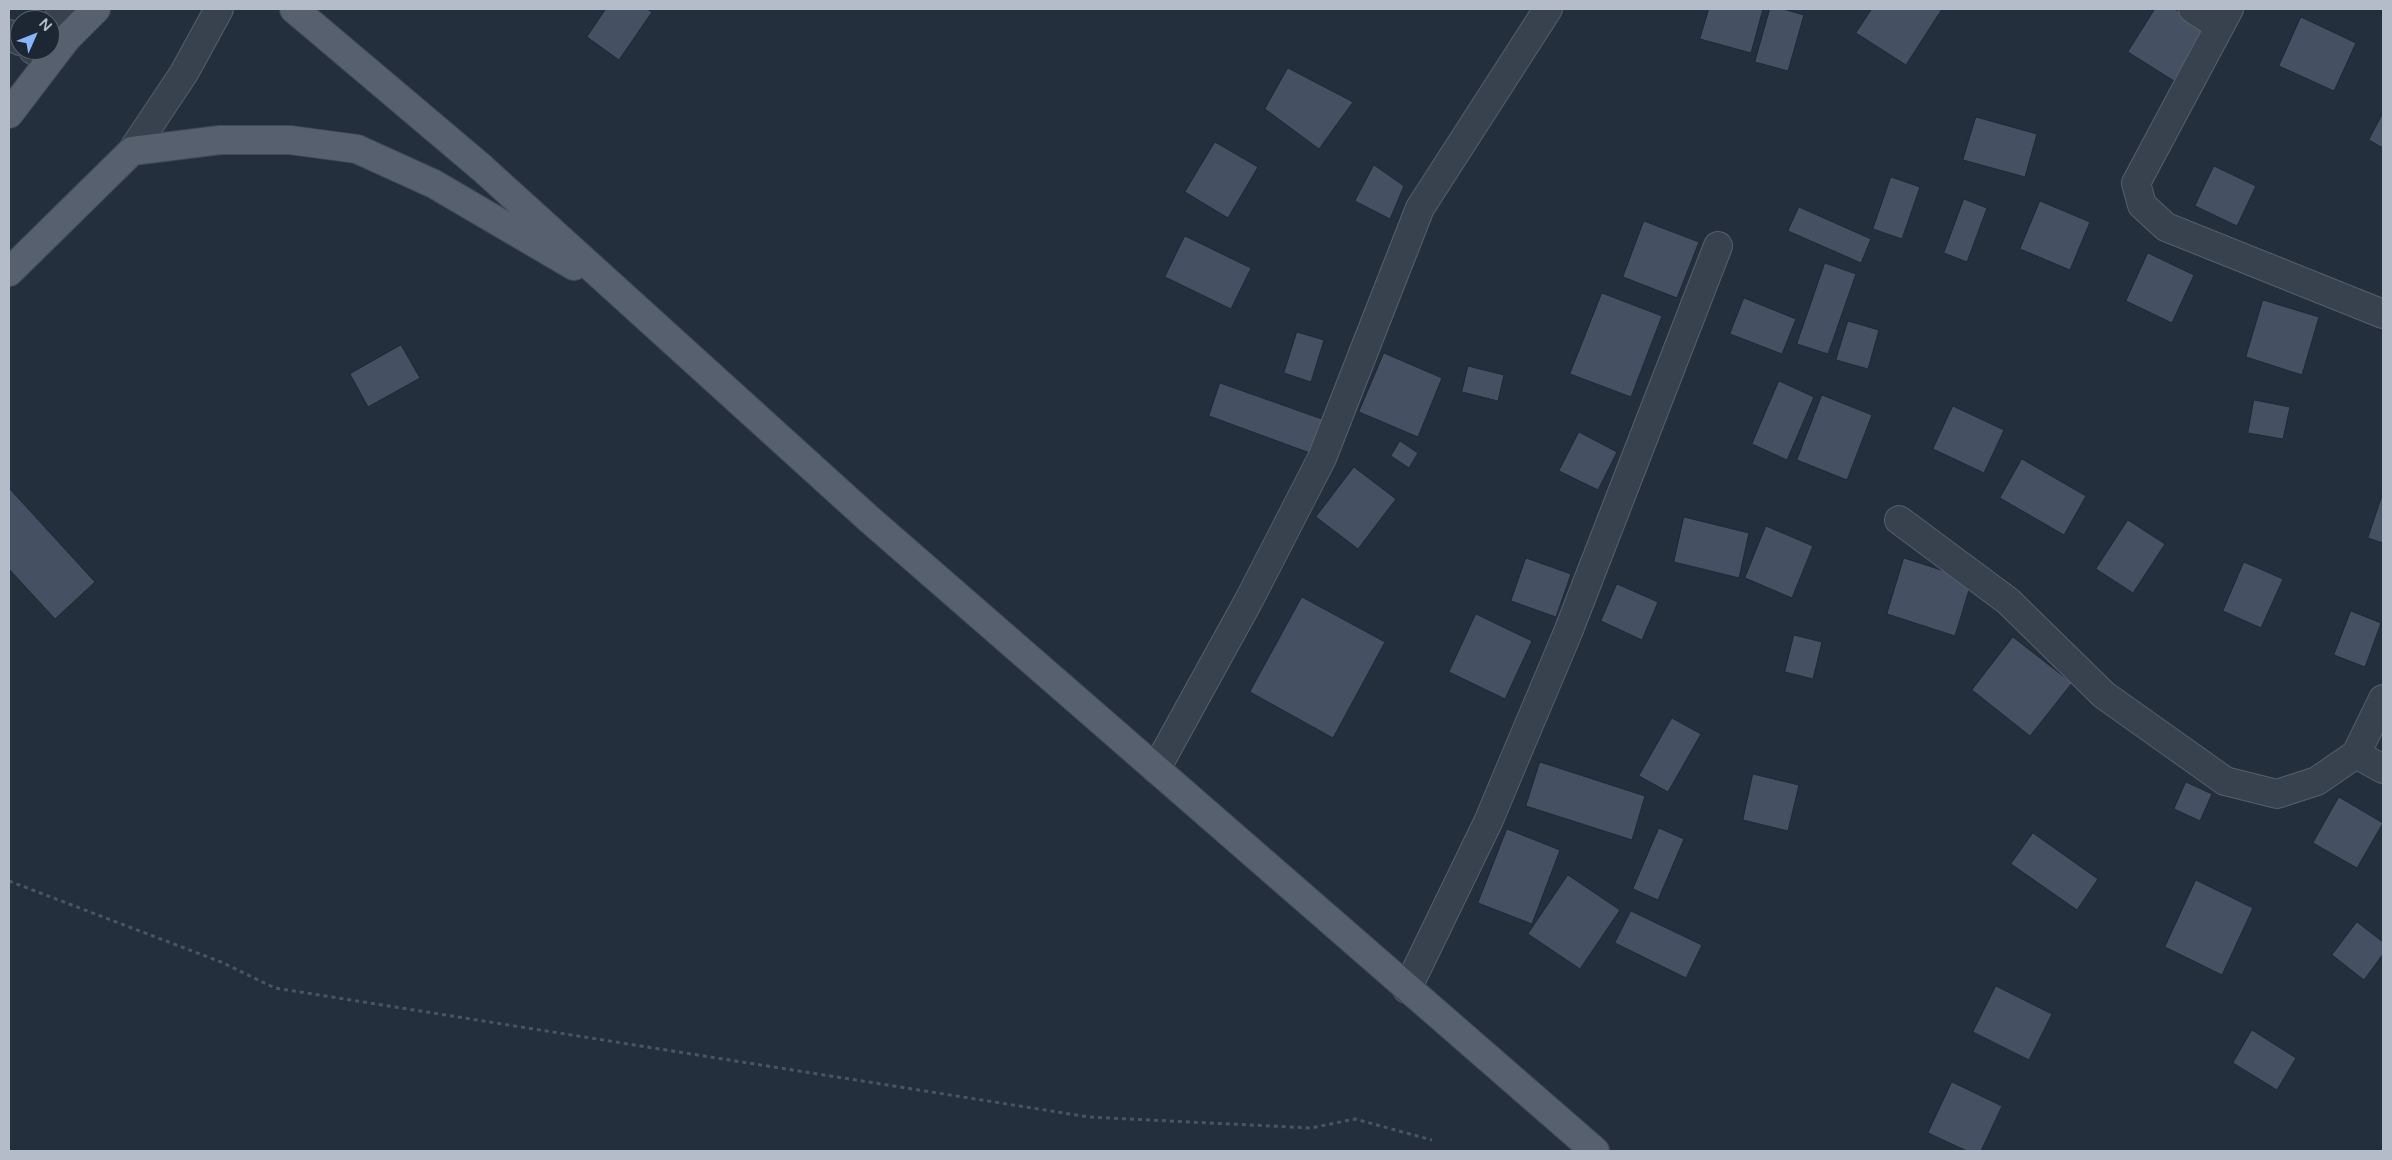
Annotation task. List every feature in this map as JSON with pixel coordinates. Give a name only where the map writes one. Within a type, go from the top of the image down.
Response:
[{"type":"main road","points":[[60,43],[96,9]]},
{"type":"main road","points":[[294,9],[482,168],[869,519],[1595,1151]]},
{"type":"main road","points":[[9,114],[38,60]]},
{"type":"main road","points":[[9,272],[132,151],[220,140],[290,140],[357,149],[434,184],[623,294]]},
{"type":"street","points":[[60,9],[67,38]]},
{"type":"street","points":[[132,151],[184,73],[219,9]]},
{"type":"street","points":[[1156,769],[1249,600],[1322,458],[1420,208],[1548,9]]},
{"type":"street","points":[[2193,9],[2223,17],[2136,184],[2142,205],[2166,227],[2383,314]]},
{"type":"street","points":[[1407,989],[1488,822],[1568,632],[1718,246]]},
{"type":"street","points":[[1899,520],[2008,600],[2104,695],[2225,781],[2277,794],[2318,781],[2356,754],[2383,699]]},
{"type":"street","points":[[2356,754],[2383,769]]},
{"type":"path","points":[[9,881],[221,962],[276,988],[1089,1117],[1311,1128],[1355,1119],[1432,1140]]},
{"type":"building","points":[[606,9],[647,9],[652,12],[619,60],[587,37]]},
{"type":"building","points":[[1709,9],[1763,9],[1751,53],[1700,39]]},
{"type":"building","points":[[1770,9],[1783,9],[1804,15],[1788,71],[1755,62]]},
{"type":"building","points":[[1872,9],[1942,9],[1906,65],[1856,33]]},
{"type":"building","points":[[2155,9],[2175,9],[2207,29],[2174,81],[2128,52]]},
{"type":"building","points":[[2301,17],[2356,43],[2334,91],[2279,66]]},
{"type":"building","points":[[1288,68],[1353,102],[1319,149],[1265,109]]},
{"type":"building","points":[[2383,113],[2383,148],[2369,140]]},
{"type":"building","points":[[1976,117],[2037,134],[2025,177],[1963,160]]},
{"type":"building","points":[[1215,142],[1258,167],[1228,218],[1185,192]]},
{"type":"building","points":[[1374,165],[1404,186],[1390,219],[1355,201]]},
{"type":"building","points":[[2214,166],[2256,186],[2237,226],[2195,206]]},
{"type":"building","points":[[1891,177],[1920,187],[1902,239],[1873,229]]},
{"type":"building","points":[[1964,199],[1987,208],[1967,262],[1944,253]]},
{"type":"building","points":[[2040,201],[2090,222],[2070,270],[2020,249]]},
{"type":"building","points":[[1799,207],[1871,239],[1861,263],[1788,231]]},
{"type":"building","points":[[1644,221],[1699,242],[1677,298],[1623,277]]},
{"type":"building","points":[[1185,236],[1251,268],[1231,309],[1165,277]]},
{"type":"building","points":[[2148,253],[2194,275],[2172,323],[2126,301]]},
{"type":"building","points":[[1825,263],[1856,274],[1828,354],[1797,344]]},
{"type":"building","points":[[1602,293],[1662,316],[1631,397],[1570,374]]},
{"type":"building","points":[[1744,298],[1796,319],[1782,354],[1730,334]]},
{"type":"building","points":[[2263,300],[2319,317],[2302,375],[2246,357]]},
{"type":"building","points":[[1848,321],[1879,330],[1868,369],[1836,360]]},
{"type":"building","points":[[1297,332],[1324,340],[1311,382],[1284,373]]},
{"type":"building","points":[[401,345],[420,378],[368,407],[350,374]]},
{"type":"building","points":[[1384,353],[1442,378],[1418,437],[1359,412]]},
{"type":"building","points":[[1468,366],[1504,375],[1498,401],[1462,392]]},
{"type":"building","points":[[1779,381],[1814,397],[1787,460],[1752,444]]},
{"type":"building","points":[[1220,383],[1322,419],[1310,453],[1209,416]]},
{"type":"building","points":[[1822,395],[1872,415],[1847,480],[1797,460]]},
{"type":"building","points":[[2254,400],[2290,407],[2283,439],[2248,433]]},
{"type":"building","points":[[1953,406],[2004,430],[1984,473],[1933,449]]},
{"type":"building","points":[[1579,432],[1617,452],[1598,490],[1559,471]]},
{"type":"building","points":[[1400,441],[1418,453],[1409,468],[1391,456]]},
{"type":"building","points":[[2022,459],[2086,496],[2064,535],[2000,498]]},
{"type":"building","points":[[1354,467],[1396,499],[1358,549],[1316,517]]},
{"type":"building","points":[[9,488],[95,582],[55,619],[9,569]]},
{"type":"building","points":[[2383,493],[2383,543],[2368,538]]},
{"type":"building","points":[[1684,517],[1749,533],[1739,578],[1674,562]]},
{"type":"building","points":[[2128,520],[2165,544],[2133,593],[2096,569]]},
{"type":"building","points":[[1766,526],[1813,546],[1792,598],[1745,578]]},
{"type":"building","points":[[1526,558],[1571,574],[1556,617],[1511,601]]},
{"type":"building","points":[[1904,558],[1972,580],[1955,636],[1887,614]]},
{"type":"building","points":[[2244,562],[2283,579],[2261,628],[2223,611]]},
{"type":"building","points":[[1617,584],[1658,602],[1642,640],[1601,621]]},
{"type":"building","points":[[1302,597],[1385,642],[1333,738],[1250,692]]},
{"type":"building","points":[[2351,611],[2381,623],[2365,667],[2334,655]]},
{"type":"building","points":[[1476,614],[1532,641],[1505,699],[1449,672]]},
{"type":"building","points":[[1794,635],[1822,642],[1813,679],[1785,672]]},
{"type":"building","points":[[2013,637],[2072,683],[2030,736],[1972,690]]},
{"type":"building","points":[[1672,718],[1701,734],[1668,792],[1639,776]]},
{"type":"building","points":[[1540,762],[1645,796],[1632,840],[1526,806]]},
{"type":"building","points":[[1753,774],[1799,785],[1788,831],[1743,820]]},
{"type":"building","points":[[2186,782],[2212,794],[2200,821],[2174,809]]},
{"type":"building","points":[[2339,797],[2383,823],[2357,868],[2313,843]]},
{"type":"building","points":[[1659,828],[1684,839],[1658,900],[1633,889]]},
{"type":"building","points":[[1507,829],[1560,850],[1532,924],[1478,903]]},
{"type":"building","points":[[2033,833],[2098,879],[2077,910],[2011,864]]},
{"type":"building","points":[[1568,875],[1620,910],[1580,969],[1528,934]]},
{"type":"building","points":[[2196,880],[2253,908],[2222,975],[2165,947]]},
{"type":"building","points":[[1631,911],[1702,945],[1686,978],[1615,943]]},
{"type":"building","points":[[2357,922],[2383,942],[2383,954],[2364,980],[2332,955]]},
{"type":"building","points":[[1996,986],[2052,1014],[2029,1060],[1973,1032]]},
{"type":"building","points":[[2252,1030],[2296,1058],[2277,1090],[2233,1063]]},
{"type":"building","points":[[1952,1082],[2002,1106],[1981,1151],[1967,1151],[1928,1133]]}]
